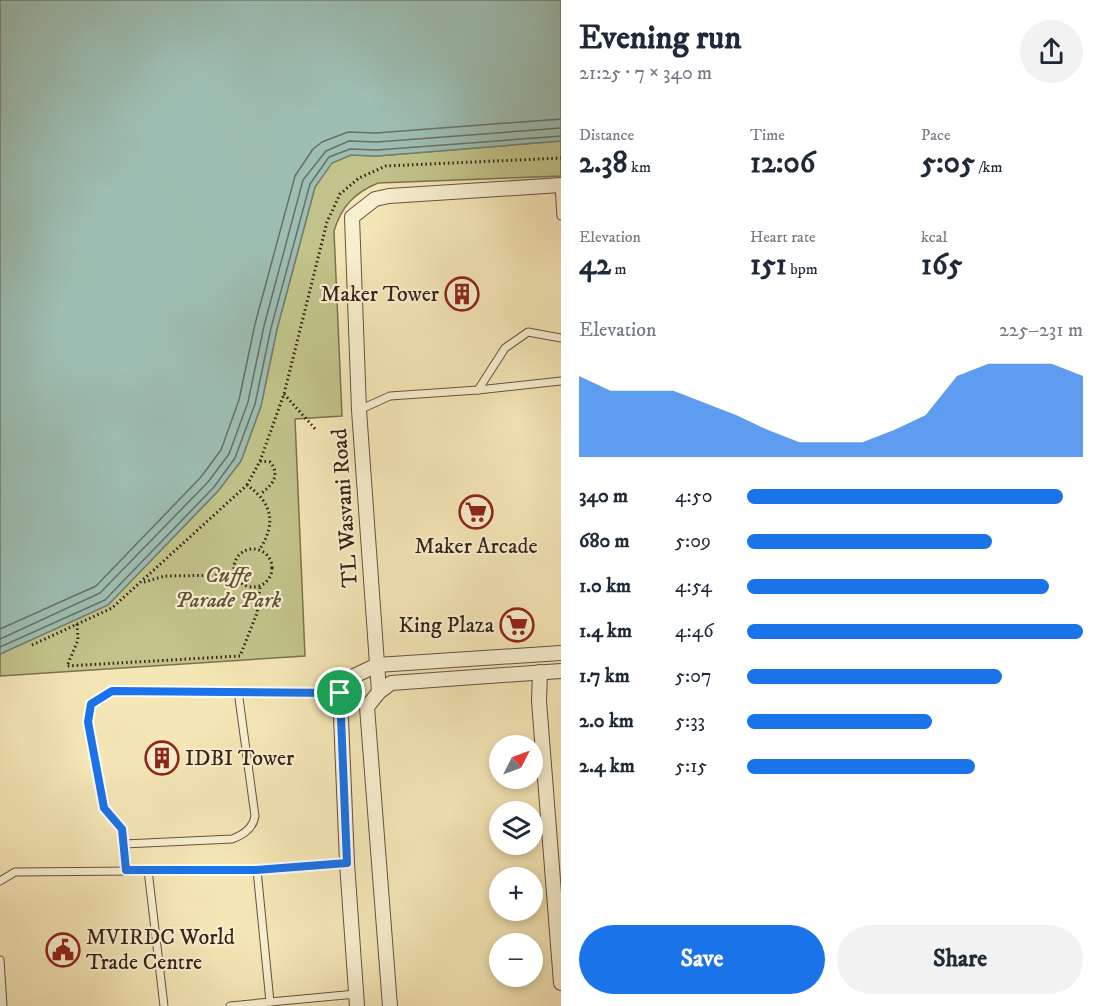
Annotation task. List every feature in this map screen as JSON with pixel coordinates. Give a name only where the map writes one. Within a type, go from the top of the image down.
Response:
[{"type":"street","name":"TL Wasvani Road","points":[[390,1006],[367,707],[379,692],[359,410],[352,217],[375,199],[388,196],[560,185]]},
{"type":"street","points":[[357,1000],[347,863],[340,693],[352,676],[377,665],[561,653]]},
{"type":"street","points":[[379,692],[391,683],[561,671]]},
{"type":"street","points":[[540,672],[539,702],[561,983]]},
{"type":"lane","points":[[560,185],[561,216]]},
{"type":"lane","points":[[478,390],[505,348],[528,332],[561,338]]},
{"type":"lane","points":[[359,410],[390,396],[561,381]]},
{"type":"lane","points":[[126,870],[122,829],[104,808],[88,722],[91,704],[112,691],[340,693]]},
{"type":"lane","points":[[124,844],[232,839],[244,835],[250,828],[255,816],[238,691]]},
{"type":"lane","points":[[0,881],[15,872],[256,870],[347,863]]},
{"type":"lane","points":[[148,870],[164,1006]]},
{"type":"lane","points":[[256,870],[270,1002]]},
{"type":"lane","points":[[0,960],[3,1006]]},
{"type":"lane","points":[[230,1006],[270,1002],[357,1000]]},
{"type":"path","points":[[284,394],[317,431]]},
{"type":"path","points":[[260,461],[270,462],[276,476],[269,488],[260,494]]},
{"type":"path","points":[[32,645],[112,608],[247,485],[260,494],[268,507],[270,522],[268,537],[260,549]]},
{"type":"path","points":[[260,549],[273,562],[270,580],[260,587],[242,585],[235,575],[237,557],[247,550],[260,549]]},
{"type":"path","points":[[143,582],[165,576],[235,575]]},
{"type":"path","points":[[77,624],[78,640],[67,666],[240,656],[257,613],[260,587]]},
{"type":"green space","name":"Cuffe Parade Park","points":[[561,141],[561,176],[378,183],[355,196],[340,215],[334,231],[342,416],[295,419],[305,656],[0,676],[0,654],[108,605],[218,491],[241,461],[261,406],[277,329],[315,187],[331,163],[351,155],[377,156]]},
{"type":"water","points":[[0,0],[561,0],[561,141],[377,156],[351,155],[332,163],[315,187],[277,329],[261,406],[241,461],[218,491],[108,605],[0,654]]},
{"type":"place","name":"Maker Tower","points":[[462,294]]},
{"type":"place","name":"Maker Arcade","points":[[476,512]]},
{"type":"place","name":"King Plaza","points":[[517,625]]},
{"type":"place","name":"IDBI Tower","points":[[162,758]]},
{"type":"place","name":"MVIRDC World Trade Centre","points":[[63,950]]},
{"type":"route","points":[[112,691],[340,693],[347,863],[256,870],[126,870],[122,829],[104,808],[88,722],[91,704],[112,691]]}]
